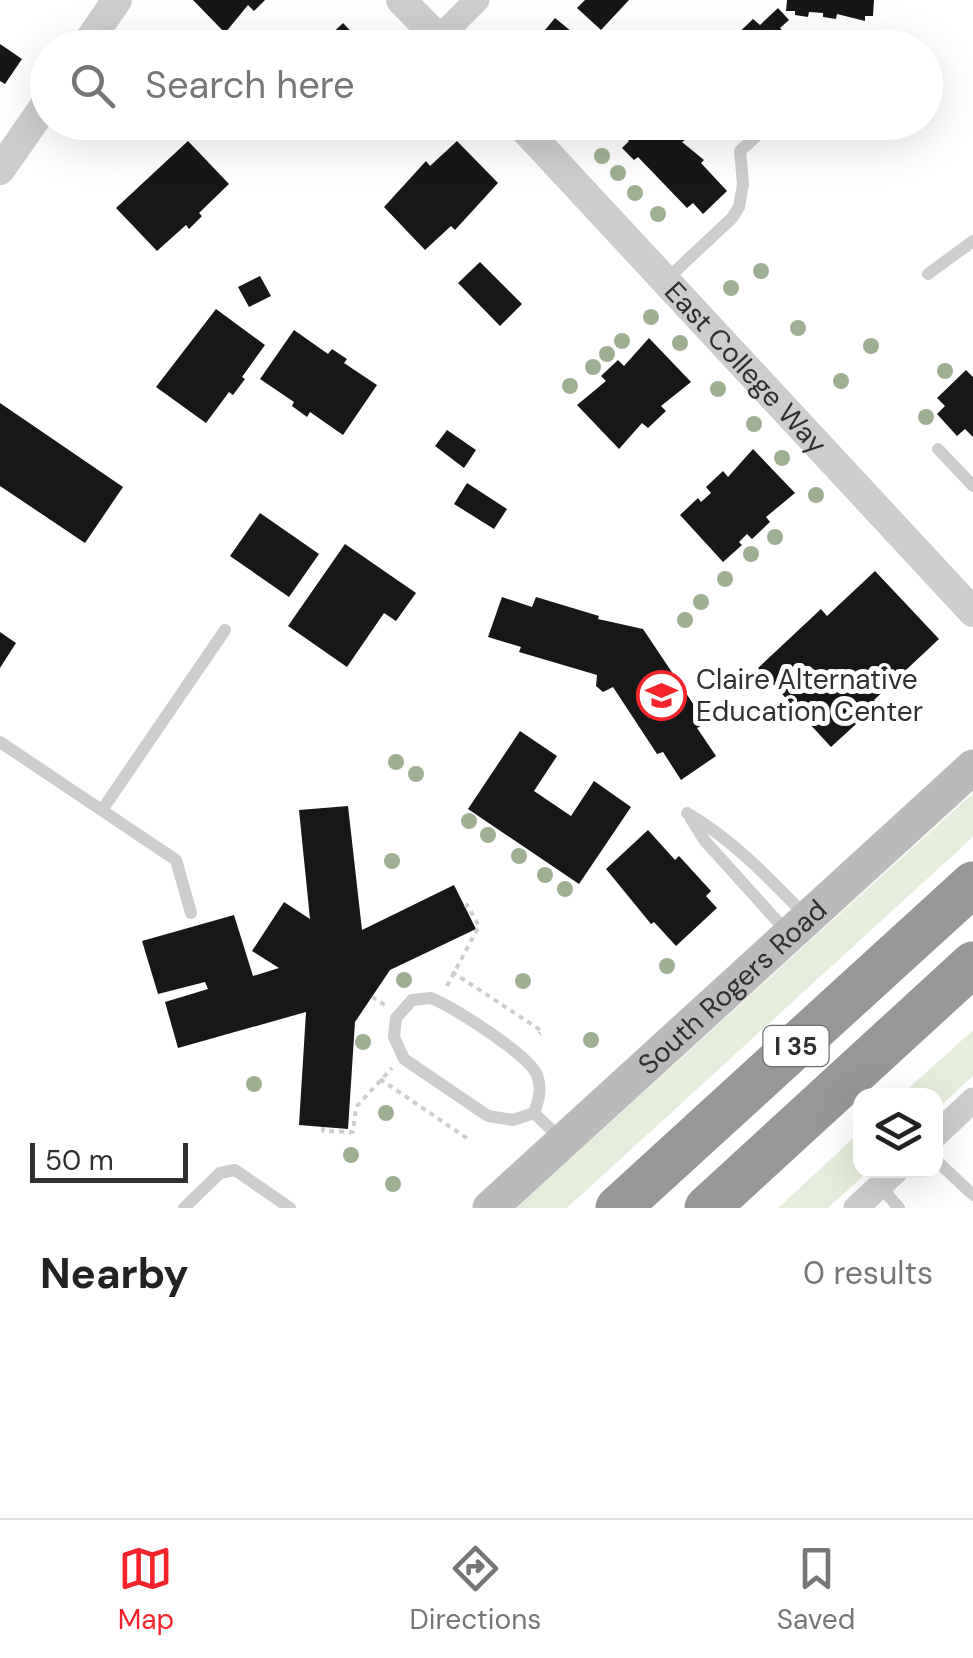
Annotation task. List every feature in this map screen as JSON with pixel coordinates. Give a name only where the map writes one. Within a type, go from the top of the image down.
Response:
[{"type":"highway","name":"I 35","points":[[618,1208],[973,884]]},
{"type":"highway","name":"I 35","points":[[707,1208],[973,964]]},
{"type":"main road","name":"South Rogers Road","points":[[490,1208],[973,767]]},
{"type":"street","points":[[96,30],[117,0]]},
{"type":"street","points":[[401,0],[430,30]]},
{"type":"street","points":[[453,30],[477,0]]},
{"type":"street","points":[[2,161],[30,124]]},
{"type":"street","name":"East College Way","points":[[535,140],[973,612]]},
{"type":"street","points":[[943,1128],[973,1100]]},
{"type":"street","points":[[856,1208],[888,1178]]},
{"type":"lane","points":[[665,281],[732,218],[742,198],[740,151],[752,140]]},
{"type":"lane","points":[[928,274],[973,241]]},
{"type":"lane","points":[[938,449],[973,486]]},
{"type":"lane","points":[[102,810],[224,630]]},
{"type":"lane","points":[[0,742],[176,860],[191,913]]},
{"type":"lane","points":[[686,813],[719,832],[798,926],[705,840],[686,813]]},
{"type":"lane","points":[[430,998],[526,1058],[538,1077],[540,1098],[534,1113],[513,1120],[488,1116],[418,1068],[404,1058],[394,1038],[396,1018],[412,1000],[430,998]]},
{"type":"lane","points":[[534,1113],[563,1141]]},
{"type":"lane","points":[[943,1166],[972,1193]]},
{"type":"lane","points":[[184,1208],[220,1173],[236,1170],[290,1208]]},
{"type":"lane","points":[[888,1178],[899,1208]]},
{"type":"path","points":[[452,972],[542,1031],[539,1034]]},
{"type":"path","points":[[372,996],[389,1008]]},
{"type":"path","points":[[379,1078],[468,1140],[470,1137]]},
{"type":"green space","points":[[973,793],[973,837],[567,1208],[516,1208]]},
{"type":"green space","points":[[973,1030],[973,1076],[943,1104],[943,1088],[909,1088]]},
{"type":"green space","points":[[853,1138],[853,1178],[861,1178],[828,1208],[778,1208]]},
{"type":"building","points":[[193,0],[265,0],[254,11],[248,5],[227,30],[222,30]]},
{"type":"building","points":[[585,0],[629,0],[601,30],[577,8]]},
{"type":"building","points":[[787,0],[874,0],[873,16],[865,16],[865,21],[837,14],[836,19],[823,17],[823,13],[795,15],[795,11],[786,11]]},
{"type":"building","points":[[778,8],[789,20],[782,30],[742,30],[753,19],[760,25]]},
{"type":"building","points":[[555,18],[570,30],[545,30]]},
{"type":"building","points":[[0,44],[22,59],[5,84],[0,81]]},
{"type":"building","points":[[685,140],[682,142],[704,160],[701,163],[727,191],[703,214],[693,203],[687,208],[638,157],[634,160],[622,148],[629,141]]},
{"type":"building","points":[[188,141],[229,184],[199,213],[202,216],[189,229],[186,225],[157,251],[116,208]]},
{"type":"building","points":[[457,141],[498,183],[455,230],[451,226],[425,250],[384,207],[426,161],[430,166]]},
{"type":"building","points":[[480,262],[522,304],[500,326],[458,283]]},
{"type":"building","points":[[260,276],[271,296],[249,307],[238,287]]},
{"type":"building","points":[[216,309],[265,345],[233,395],[229,392],[206,423],[156,387]]},
{"type":"building","points":[[294,330],[328,354],[332,349],[347,359],[344,363],[377,385],[343,435],[310,412],[307,417],[292,406],[294,402],[260,379]]},
{"type":"building","points":[[649,338],[691,382],[661,406],[666,411],[648,428],[642,423],[619,449],[577,405],[606,381],[601,376],[618,360],[624,366]]},
{"type":"building","points":[[966,370],[973,377],[973,437],[965,429],[957,436],[937,414],[945,406],[937,398]]},
{"type":"building","points":[[0,403],[123,487],[85,543],[0,486]]},
{"type":"building","points":[[447,430],[476,450],[464,468],[435,446]]},
{"type":"building","points":[[753,449],[795,493],[766,517],[770,522],[752,539],[747,534],[739,542],[742,545],[723,562],[680,515],[698,498],[701,502],[711,493],[706,487],[723,471],[728,477]]},
{"type":"building","points":[[467,483],[507,509],[494,529],[454,504]]},
{"type":"building","points":[[260,513],[319,554],[289,597],[230,556]]},
{"type":"building","points":[[345,544],[416,593],[396,621],[384,613],[347,667],[288,626]]},
{"type":"building","points":[[875,571],[939,639],[831,747],[758,668],[821,609],[827,616]]},
{"type":"building","points":[[502,597],[532,607],[536,597],[599,616],[598,619],[643,629],[706,723],[697,728],[716,756],[681,780],[663,752],[657,754],[613,687],[603,692],[596,686],[597,675],[519,652],[521,647],[488,637]]},
{"type":"building","points":[[0,632],[16,643],[0,668]]},
{"type":"building","points":[[520,731],[557,756],[534,791],[571,816],[594,781],[631,807],[579,884],[468,809]]},
{"type":"building","points":[[348,806],[362,930],[454,885],[476,929],[390,970],[355,1022],[348,1129],[299,1125],[306,1012],[178,1048],[165,1002],[208,989],[205,982],[158,994],[142,941],[234,915],[253,976],[279,968],[252,951],[284,902],[310,919],[299,810]]},
{"type":"building","points":[[648,830],[711,891],[706,896],[717,908],[676,946],[654,922],[651,924],[606,869]]},
{"type":"place","name":"Claire Alternative Education Center","points":[[661,695]]}]
